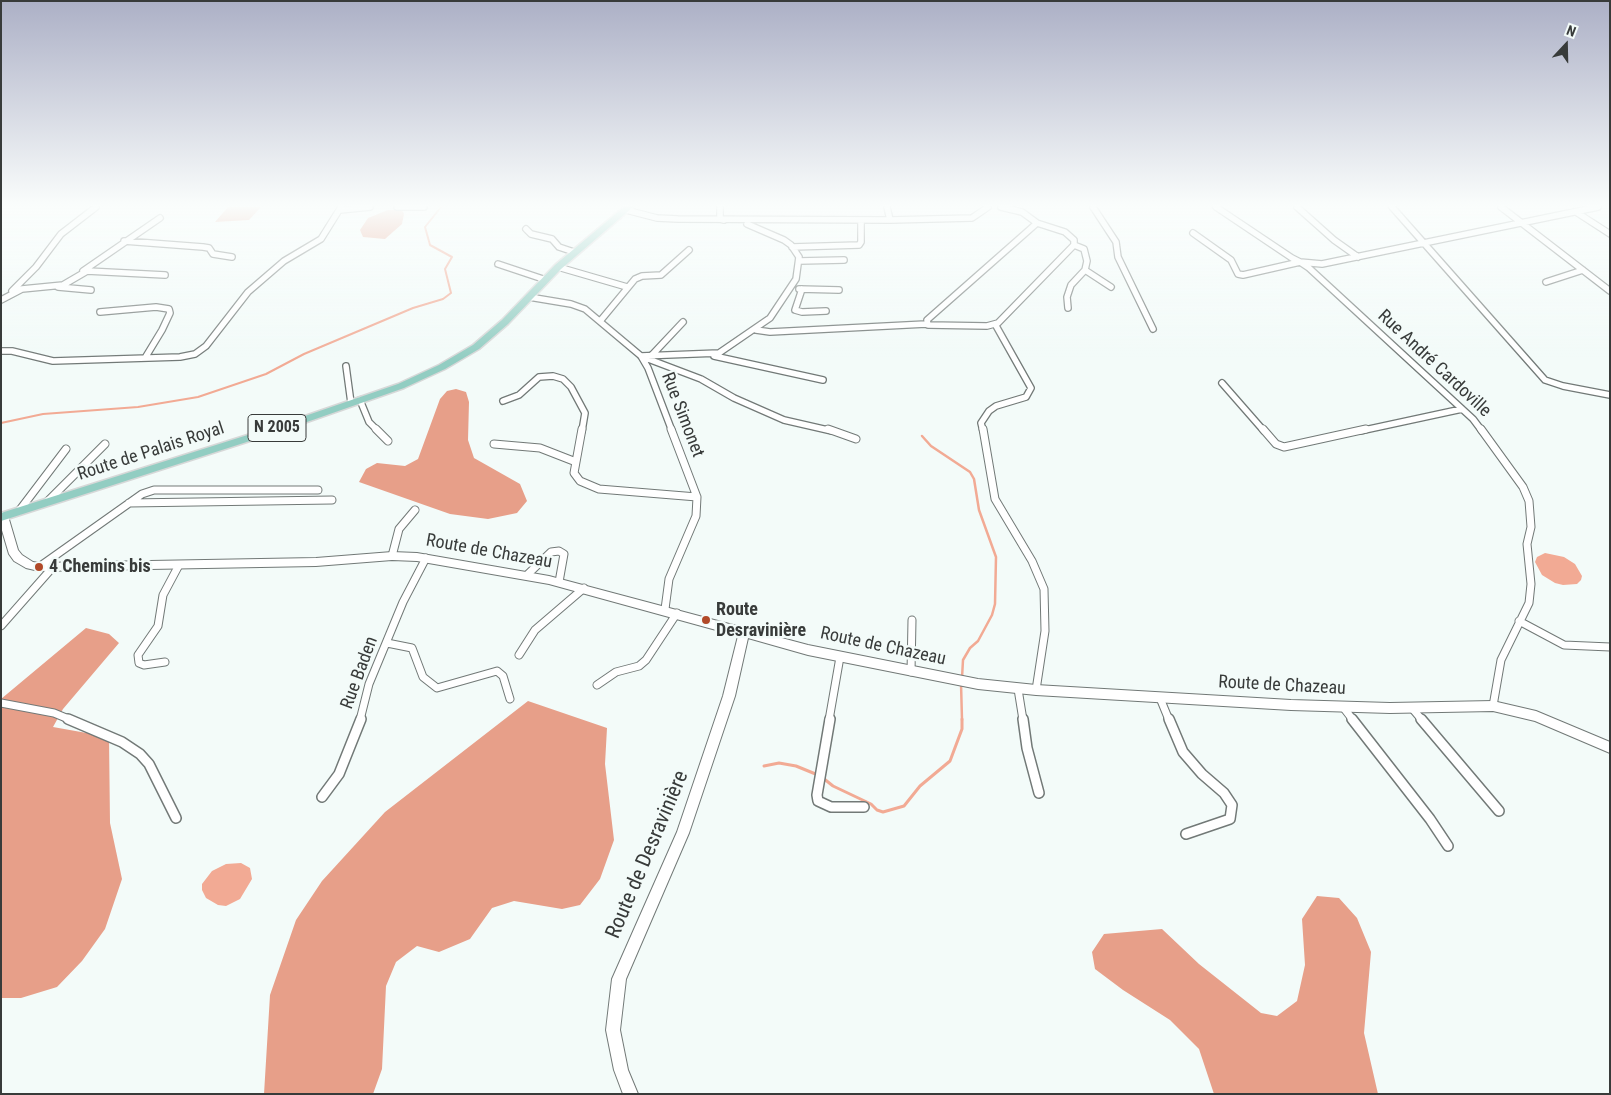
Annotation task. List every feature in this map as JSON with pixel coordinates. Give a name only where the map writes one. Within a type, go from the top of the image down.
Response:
[{"type":"main road","name":"Route de Palais Royal","points":[[2,517],[401,386],[442,367],[476,347],[505,322],[567,258]]},
{"type":"main road","name":"Route de Chazeau","points":[[2,517],[13,551],[18,558],[30,565],[39,567],[316,562],[392,556],[426,558],[559,582],[664,609],[744,633],[840,657],[978,684],[1018,689],[1160,698],[1344,706],[1411,708],[1493,706],[1536,716],[1607,748]]},
{"type":"main road","name":"Route de Desravinière","points":[[631,1094],[621,1070],[613,1030],[619,979],[632,944],[684,833],[730,696],[744,633]]},
{"type":"street","points":[[3,298],[36,267],[43,258]]},
{"type":"street","points":[[57,287],[65,284],[101,258]]},
{"type":"street","points":[[1,351],[12,351],[53,361],[188,356],[201,350],[248,292],[289,258]]},
{"type":"street","points":[[601,320],[639,276],[661,275],[680,258]]},
{"type":"street","points":[[640,356],[708,354],[728,349],[770,318],[796,279],[799,261],[798,258]]},
{"type":"street","points":[[756,330],[770,332],[927,322],[998,258]]},
{"type":"street","points":[[927,322],[931,326],[995,324],[1060,258]]},
{"type":"street","points":[[1068,308],[1066,297],[1071,285],[1085,270],[1086,258]]},
{"type":"street","points":[[1119,258],[1154,329]]},
{"type":"street","points":[[1228,258],[1238,274],[1243,275],[1300,262],[1322,264],[1349,258]]},
{"type":"street","name":"Rue André Cardoville","points":[[1294,258],[1323,280],[1462,408],[1486,435],[1523,487],[1529,501],[1531,527],[1527,544],[1531,584],[1528,603],[1501,660],[1493,706]]},
{"type":"street","points":[[1437,258],[1545,380],[1563,386],[1610,395]]},
{"type":"street","points":[[1568,258],[1610,291]]},
{"type":"street","points":[[799,261],[844,260]]},
{"type":"street","points":[[498,264],[546,280]]},
{"type":"street","points":[[558,267],[628,287]]},
{"type":"street","points":[[1085,270],[1111,287]]},
{"type":"street","points":[[1546,282],[1583,270]]},
{"type":"street","points":[[79,274],[93,271],[165,275]]},
{"type":"street","points":[[3,298],[30,287],[92,290]]},
{"type":"street","points":[[791,289],[839,290]]},
{"type":"street","points":[[802,289],[795,310],[802,312],[826,311]]},
{"type":"street","name":"Rue Simonet","points":[[529,297],[571,304],[585,309],[601,320],[614,335],[640,356],[648,368],[697,497],[696,516],[674,563],[664,609]]},
{"type":"street","points":[[100,312],[156,307],[169,310],[170,313],[162,330],[144,358]]},
{"type":"street","points":[[651,356],[684,322]]},
{"type":"street","points":[[995,324],[1027,378],[1030,388],[1026,397],[996,406],[988,411],[981,423],[987,444],[995,499],[1032,561],[1044,589],[1045,631],[1036,690]]},
{"type":"street","points":[[708,354],[823,380]]},
{"type":"street","points":[[640,356],[701,379],[734,398],[784,420],[818,426],[856,439]]},
{"type":"street","points":[[346,366],[355,402],[388,441]]},
{"type":"street","points":[[503,401],[519,395],[539,377],[546,376],[563,379],[571,387],[583,407],[586,419],[574,473],[586,486],[631,493],[697,497]]},
{"type":"street","points":[[1222,383],[1276,444],[1284,447],[1462,408]]},
{"type":"street","points":[[47,502],[105,444]]},
{"type":"street","points":[[494,444],[540,448],[576,462]]},
{"type":"street","points":[[19,511],[66,449]]},
{"type":"street","points":[[39,567],[142,494],[171,488],[318,490]]},
{"type":"street","points":[[129,503],[332,500]]},
{"type":"street","points":[[392,556],[400,529],[414,510]]},
{"type":"street","points":[[527,575],[551,552],[559,551],[564,554],[559,582]]},
{"type":"street","name":"Rue Baden","points":[[322,797],[339,774],[363,713],[370,684],[403,602],[426,558]]},
{"type":"street","points":[[165,662],[144,665],[139,663],[138,655],[158,626],[163,595],[179,565]]},
{"type":"street","points":[[1,626],[53,566]]},
{"type":"street","points":[[519,655],[535,630],[584,588]]},
{"type":"street","points":[[597,685],[616,672],[640,666],[677,613]]},
{"type":"street","points":[[911,672],[912,620]]},
{"type":"street","points":[[1519,622],[1564,645],[1610,646]]},
{"type":"street","points":[[387,643],[412,648],[423,676],[437,688],[496,671],[503,676],[510,699]]},
{"type":"street","points":[[840,657],[817,795],[818,801],[831,807],[864,807]]},
{"type":"street","points":[[1018,689],[1027,748],[1040,793]]},
{"type":"street","points":[[1160,698],[1183,752],[1202,774],[1224,792],[1232,805],[1230,819],[1186,834]]},
{"type":"street","points":[[1,703],[54,713],[122,742],[140,754],[148,764],[176,818]]},
{"type":"street","points":[[1344,706],[1430,818],[1448,846]]},
{"type":"street","points":[[1411,708],[1488,800],[1500,811]]},
{"type":"shaded area","points":[[456,389],[466,392],[469,402],[468,440],[474,458],[520,484],[527,501],[517,513],[488,519],[450,514],[359,482],[366,469],[377,463],[405,466],[418,459],[440,399],[447,391]]},
{"type":"shaded area","points":[[1545,553],[1564,557],[1575,564],[1582,576],[1581,580],[1577,584],[1563,585],[1555,583],[1542,575],[1535,562],[1537,557]]},
{"type":"shaded area","points":[[86,628],[109,634],[119,643],[63,709],[53,727],[109,737],[110,823],[122,879],[105,929],[82,961],[57,987],[21,998],[1,998],[1,699]]},
{"type":"shaded area","points":[[528,701],[607,728],[605,764],[614,840],[600,879],[580,905],[562,909],[514,901],[492,908],[470,939],[439,952],[417,946],[396,962],[386,986],[382,1069],[373,1094],[264,1094],[270,995],[296,920],[322,881],[385,812]]},
{"type":"shaded area","points":[[241,863],[250,868],[252,879],[240,899],[226,906],[218,905],[206,898],[202,890],[202,884],[212,871],[226,864]]},
{"type":"shaded area","points":[[1317,896],[1339,898],[1357,918],[1371,952],[1364,1033],[1378,1094],[1214,1094],[1199,1049],[1170,1020],[1123,990],[1095,969],[1092,952],[1104,934],[1162,929],[1199,964],[1261,1013],[1277,1016],[1297,1001],[1305,965],[1302,919]]},
{"type":"waterway","points":[[1,423],[43,414],[138,407],[198,397],[266,374],[304,354],[413,308],[443,299],[451,293],[445,269],[451,258]]},
{"type":"waterway","points":[[922,436],[931,446],[970,472],[974,479],[979,510],[996,557],[995,604],[992,615],[978,641],[970,648],[963,660],[962,678]]},
{"type":"waterway","points":[[961,683],[962,720]]},
{"type":"waterway","points":[[823,778],[833,786],[871,804],[877,810],[883,812],[904,806],[920,786],[950,761],[962,729],[962,720]]},
{"type":"waterway","points":[[764,766],[779,763],[796,766],[818,775]]},
{"type":"place","name":"4 Chemins bis","points":[[39,567]]},
{"type":"place","name":"Route Desravinière","points":[[706,620]]}]
